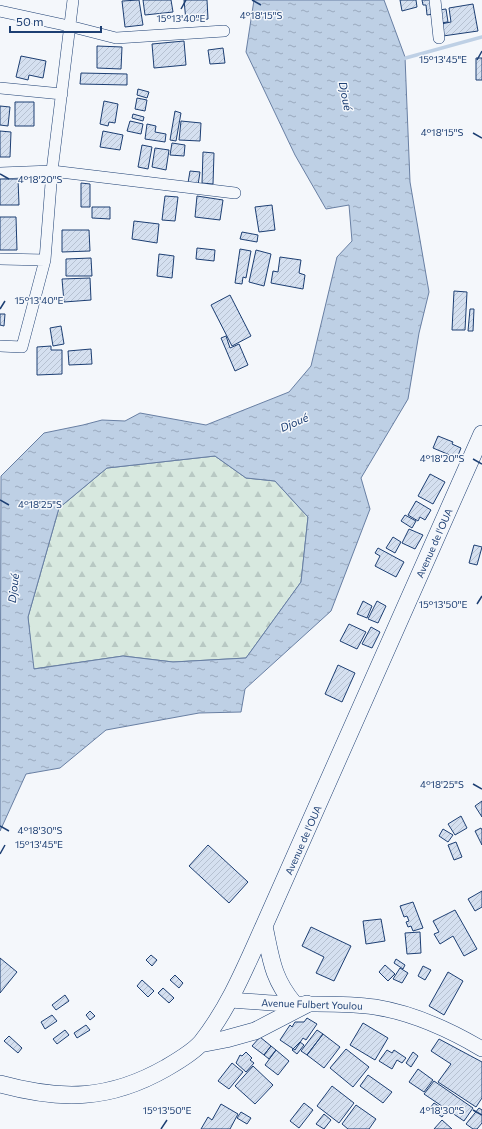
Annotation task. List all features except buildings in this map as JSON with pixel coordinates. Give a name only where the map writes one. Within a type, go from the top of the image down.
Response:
[{"type":"main road","name":"Avenue de l'OUA","points":[[0,1084],[32,1093],[64,1095],[99,1093],[128,1085],[155,1074],[178,1061],[200,1044],[229,1000],[264,926],[482,434]]},
{"type":"main road","points":[[200,1044],[255,1031],[300,1004],[284,992],[275,975],[264,926]]},
{"type":"main road","name":"Avenue Fulbert Youlou","points":[[229,1000],[300,1004],[356,1004],[397,1012],[442,1029],[482,1050]]},
{"type":"street","points":[[0,346],[22,347],[45,260],[52,171],[73,0]]},
{"type":"street","points":[[435,0],[439,38]]},
{"type":"street","points":[[0,11],[70,26],[116,38],[224,31]]},
{"type":"street","points":[[0,88],[62,94]]},
{"type":"street","points":[[0,173],[52,171],[235,193]]},
{"type":"street","points":[[0,259],[45,260]]},
{"type":"green space","points":[[215,456],[246,478],[275,481],[308,517],[301,582],[246,658],[173,662],[123,656],[33,669],[28,617],[59,508],[107,468]]},
{"type":"water","name":"Djoué","points":[[254,0],[384,0],[405,57],[410,182],[429,292],[419,333],[408,399],[361,478],[370,509],[331,611],[245,689],[241,712],[199,713],[106,730],[60,768],[26,774],[0,831],[1,476],[44,433],[102,420],[125,421],[140,413],[206,425],[289,392],[311,366],[337,257],[352,241],[349,205],[326,209],[295,155],[246,52]],"holes":[[[215,456],[246,478],[275,481],[308,517],[301,582],[246,658],[173,662],[123,656],[34,669],[28,617],[59,508],[107,468]]]},
{"type":"waterway","points":[[402,59],[482,37]]}]
